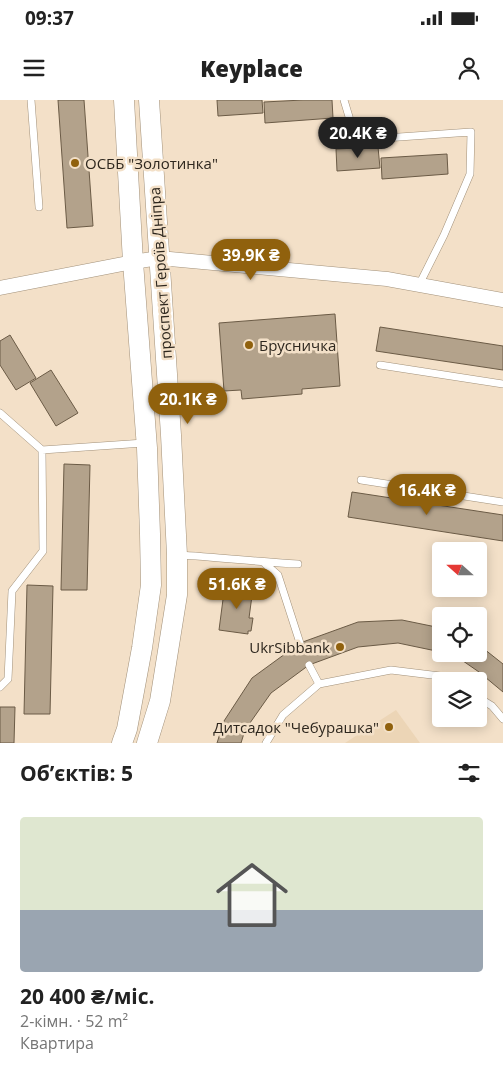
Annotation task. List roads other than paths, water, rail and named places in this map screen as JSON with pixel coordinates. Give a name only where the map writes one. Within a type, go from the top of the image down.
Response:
[{"type":"street","name":"проспект Героїв Дніпра","points":[[122,743],[127,729],[142,648],[151,585],[146,442],[124,100]]},
{"type":"street","name":"проспект Героїв Дніпра","points":[[147,743],[160,701],[177,595],[171,435],[149,100]]},
{"type":"street","points":[[0,288],[159,258],[387,279],[503,300]]},
{"type":"lane","points":[[31,100],[39,207]]},
{"type":"lane","points":[[344,100],[356,140],[470,132],[470,174],[420,285]]},
{"type":"lane","points":[[380,365],[503,384]]},
{"type":"lane","points":[[0,413],[42,450],[146,442]]},
{"type":"lane","points":[[0,687],[8,679],[12,591],[43,551],[42,450]]},
{"type":"lane","points":[[361,480],[503,502]]},
{"type":"lane","points":[[177,555],[213,556],[298,564]]},
{"type":"lane","points":[[262,562],[278,575],[300,643]]},
{"type":"lane","points":[[309,664],[319,684]]},
{"type":"lane","points":[[268,742],[283,715],[319,684],[391,670],[432,675]]},
{"type":"lane","points":[[487,703],[492,706],[503,720]]},
{"type":"place","name":"ОСББ \"Золотинка\"","points":[[75,163]]},
{"type":"place","name":"Брусничка","points":[[249,345]]},
{"type":"place","name":"UkrSibbank","points":[[340,647]]},
{"type":"place","name":"Дитсадок \"Чебурашка\"","points":[[389,727]]}]
